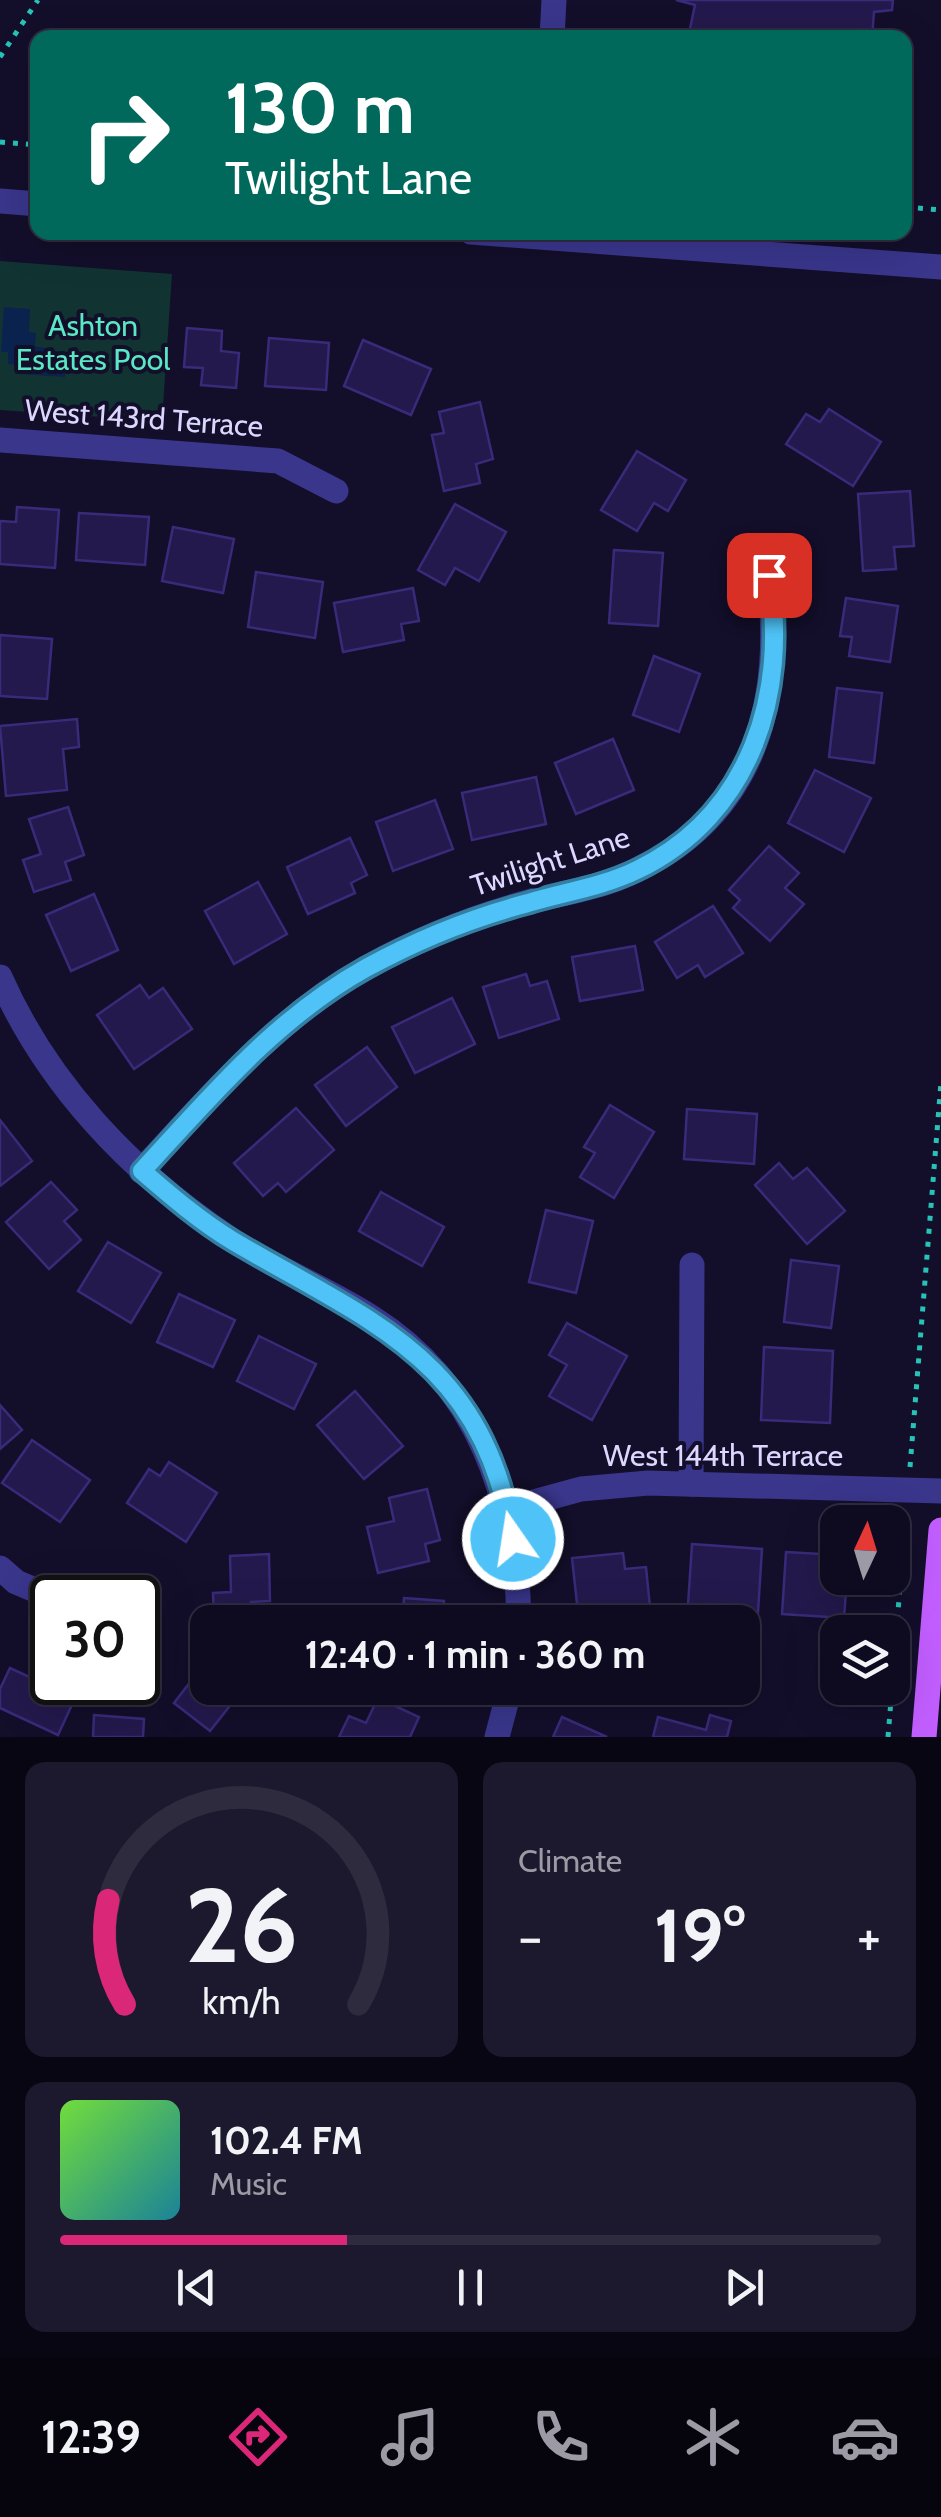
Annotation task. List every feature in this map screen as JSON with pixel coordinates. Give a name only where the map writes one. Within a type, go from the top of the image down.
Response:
[{"type":"main road","points":[[924,1737],[941,1530]]},
{"type":"street","points":[[552,30],[554,0]]},
{"type":"street","points":[[0,201],[30,203]]},
{"type":"street","points":[[600,240],[941,267]]},
{"type":"street","name":"West 143rd Terrace","points":[[0,440],[278,461],[336,491]]},
{"type":"street","name":"Twilight Lane","points":[[142,1171],[253,1053],[320,998],[363,970],[456,925],[636,870],[700,826],[747,764],[766,716],[776,650],[765,552]]},
{"type":"street","points":[[0,977],[41,1053],[71,1095],[142,1171],[230,1239],[371,1317],[425,1361],[461,1405],[486,1450],[508,1509],[518,1568],[519,1605]]},
{"type":"street","points":[[691,1484],[692,1265]]},
{"type":"street","name":"West 144th Terrace","points":[[508,1509],[581,1489],[691,1484],[941,1491]]},
{"type":"street","points":[[0,1568],[30,1588]]},
{"type":"street","points":[[496,1737],[505,1705]]},
{"type":"path","points":[[0,56],[38,0]]},
{"type":"path","points":[[0,142],[30,144]]},
{"type":"path","points":[[912,208],[941,210]]},
{"type":"path","points":[[898,1615],[941,1082]]},
{"type":"path","points":[[888,1737],[891,1705]]},
{"type":"green space","name":"Ashton Estates Pool","points":[[0,261],[172,274],[162,421],[0,410]]},
{"type":"water","points":[[4,307],[30,309],[29,332],[36,333],[35,346],[67,353],[65,377],[19,374],[19,365],[8,364],[8,352],[1,352]]},
{"type":"building","points":[[676,0],[893,0],[892,10],[874,12],[873,30],[690,30],[695,5]]},
{"type":"building","points":[[187,328],[222,331],[221,351],[239,353],[236,388],[201,385],[203,368],[184,367]]},
{"type":"building","points":[[269,338],[329,343],[326,390],[265,386]]},
{"type":"building","points":[[363,340],[431,369],[411,415],[344,386]]},
{"type":"building","points":[[480,402],[493,459],[476,464],[480,483],[444,491],[432,435],[444,433],[439,412]]},
{"type":"building","points":[[829,409],[881,442],[853,486],[786,444],[806,414],[820,422]]},
{"type":"building","points":[[637,451],[686,480],[668,511],[654,503],[637,531],[601,510]]},
{"type":"building","points":[[910,491],[914,546],[894,547],[896,569],[863,571],[858,494]]},
{"type":"building","points":[[455,504],[506,532],[479,581],[455,568],[445,585],[418,570]]},
{"type":"building","points":[[17,507],[59,510],[55,568],[0,564],[0,521],[16,522]]},
{"type":"building","points":[[79,513],[149,517],[145,565],[76,560]]},
{"type":"building","points":[[173,527],[234,539],[223,593],[162,581]]},
{"type":"building","points":[[614,550],[663,553],[658,626],[609,623]]},
{"type":"building","points":[[256,572],[323,582],[315,638],[248,627]]},
{"type":"building","points":[[413,588],[419,621],[401,624],[404,640],[343,652],[334,603]]},
{"type":"building","points":[[846,598],[898,606],[890,662],[849,656],[852,637],[840,636]]},
{"type":"building","points":[[0,635],[52,639],[47,699],[0,696]]},
{"type":"building","points":[[654,656],[700,674],[679,732],[633,715]]},
{"type":"building","points":[[837,688],[882,693],[874,763],[829,757]]},
{"type":"building","points":[[77,719],[79,747],[63,749],[67,790],[6,796],[0,726]]},
{"type":"building","points":[[613,739],[634,790],[576,814],[555,763]]},
{"type":"building","points":[[815,770],[871,798],[844,852],[788,823]]},
{"type":"building","points":[[536,777],[546,824],[472,840],[462,793]]},
{"type":"building","points":[[435,800],[453,849],[393,871],[376,822]]},
{"type":"building","points":[[68,807],[84,855],[65,862],[71,880],[34,892],[23,860],[41,854],[29,819]]},
{"type":"building","points":[[350,838],[367,875],[351,883],[355,893],[308,914],[287,867]]},
{"type":"building","points":[[769,846],[799,873],[785,888],[804,904],[770,941],[733,908],[740,900],[729,890]]},
{"type":"building","points":[[258,882],[287,934],[234,964],[205,911]]},
{"type":"building","points":[[94,894],[118,950],[71,971],[46,915]]},
{"type":"building","points":[[713,906],[743,953],[705,977],[698,965],[677,978],[655,942]]},
{"type":"building","points":[[635,946],[643,990],[580,1001],[572,957]]},
{"type":"building","points":[[526,974],[530,986],[547,981],[559,1019],[499,1038],[483,987]]},
{"type":"building","points":[[140,985],[149,998],[163,988],[192,1029],[134,1069],[97,1015]]},
{"type":"building","points":[[452,998],[475,1044],[415,1073],[392,1027]]},
{"type":"building","points":[[367,1047],[397,1087],[346,1126],[315,1085]]},
{"type":"building","points":[[610,1105],[654,1132],[614,1198],[580,1177],[595,1153],[584,1147]]},
{"type":"building","points":[[296,1108],[334,1150],[286,1192],[278,1183],[263,1196],[234,1163]]},
{"type":"building","points":[[687,1109],[757,1114],[754,1164],[684,1159]]},
{"type":"building","points":[[0,1120],[32,1161],[0,1186]]},
{"type":"building","points":[[779,1163],[793,1179],[807,1168],[845,1211],[807,1244],[755,1185]]},
{"type":"building","points":[[51,1182],[77,1210],[64,1221],[81,1240],[49,1269],[6,1222]]},
{"type":"building","points":[[381,1192],[444,1227],[422,1266],[359,1231]]},
{"type":"building","points":[[546,1210],[593,1221],[576,1293],[529,1282]]},
{"type":"building","points":[[108,1242],[161,1273],[131,1323],[78,1291]]},
{"type":"building","points":[[791,1260],[839,1266],[831,1328],[784,1322]]},
{"type":"building","points":[[179,1294],[235,1320],[213,1367],[157,1342]]},
{"type":"building","points":[[567,1323],[627,1356],[592,1420],[549,1396],[567,1365],[549,1355]]},
{"type":"building","points":[[259,1336],[316,1364],[294,1409],[237,1381]]},
{"type":"building","points":[[764,1347],[833,1351],[830,1423],[761,1420]]},
{"type":"building","points":[[355,1391],[403,1446],[364,1479],[317,1425]]},
{"type":"building","points":[[0,1405],[22,1430],[0,1449]]},
{"type":"building","points":[[32,1440],[90,1480],[60,1522],[2,1483]]},
{"type":"building","points":[[169,1462],[217,1493],[186,1542],[127,1503],[149,1469],[160,1476]]},
{"type":"building","points":[[427,1489],[440,1540],[425,1544],[429,1561],[378,1573],[367,1527],[394,1521],[389,1498]]},
{"type":"building","points":[[692,1544],[762,1549],[758,1605],[688,1605]]},
{"type":"building","points":[[786,1552],[820,1554],[820,1595],[846,1595],[844,1615],[782,1614]]},
{"type":"building","points":[[623,1553],[625,1569],[646,1567],[650,1605],[577,1605],[572,1558]]},
{"type":"building","points":[[269,1554],[270,1601],[213,1605],[213,1593],[231,1592],[230,1556]]},
{"type":"building","points":[[404,1598],[444,1601],[444,1605],[403,1605]]},
{"type":"building","points":[[10,1668],[30,1677],[30,1705],[72,1705],[58,1735],[0,1708],[0,1689]]},
{"type":"building","points":[[190,1682],[190,1705],[231,1705],[210,1731],[174,1703]]},
{"type":"building","points":[[375,1705],[393,1705],[419,1717],[410,1737],[339,1737],[349,1716],[366,1723]]},
{"type":"building","points":[[94,1715],[144,1719],[143,1737],[93,1737]]},
{"type":"building","points":[[710,1715],[731,1721],[727,1737],[653,1737],[658,1717],[706,1730]]},
{"type":"building","points":[[562,1717],[607,1737],[553,1737]]},
{"type":"route","points":[[513,1539],[508,1509],[486,1450],[461,1405],[425,1361],[371,1317],[230,1239],[142,1171],[240,1064],[278,1030],[363,970],[456,925],[588,888],[636,870],[659,858],[700,826],[747,764],[766,716],[776,650],[769,575]]}]
